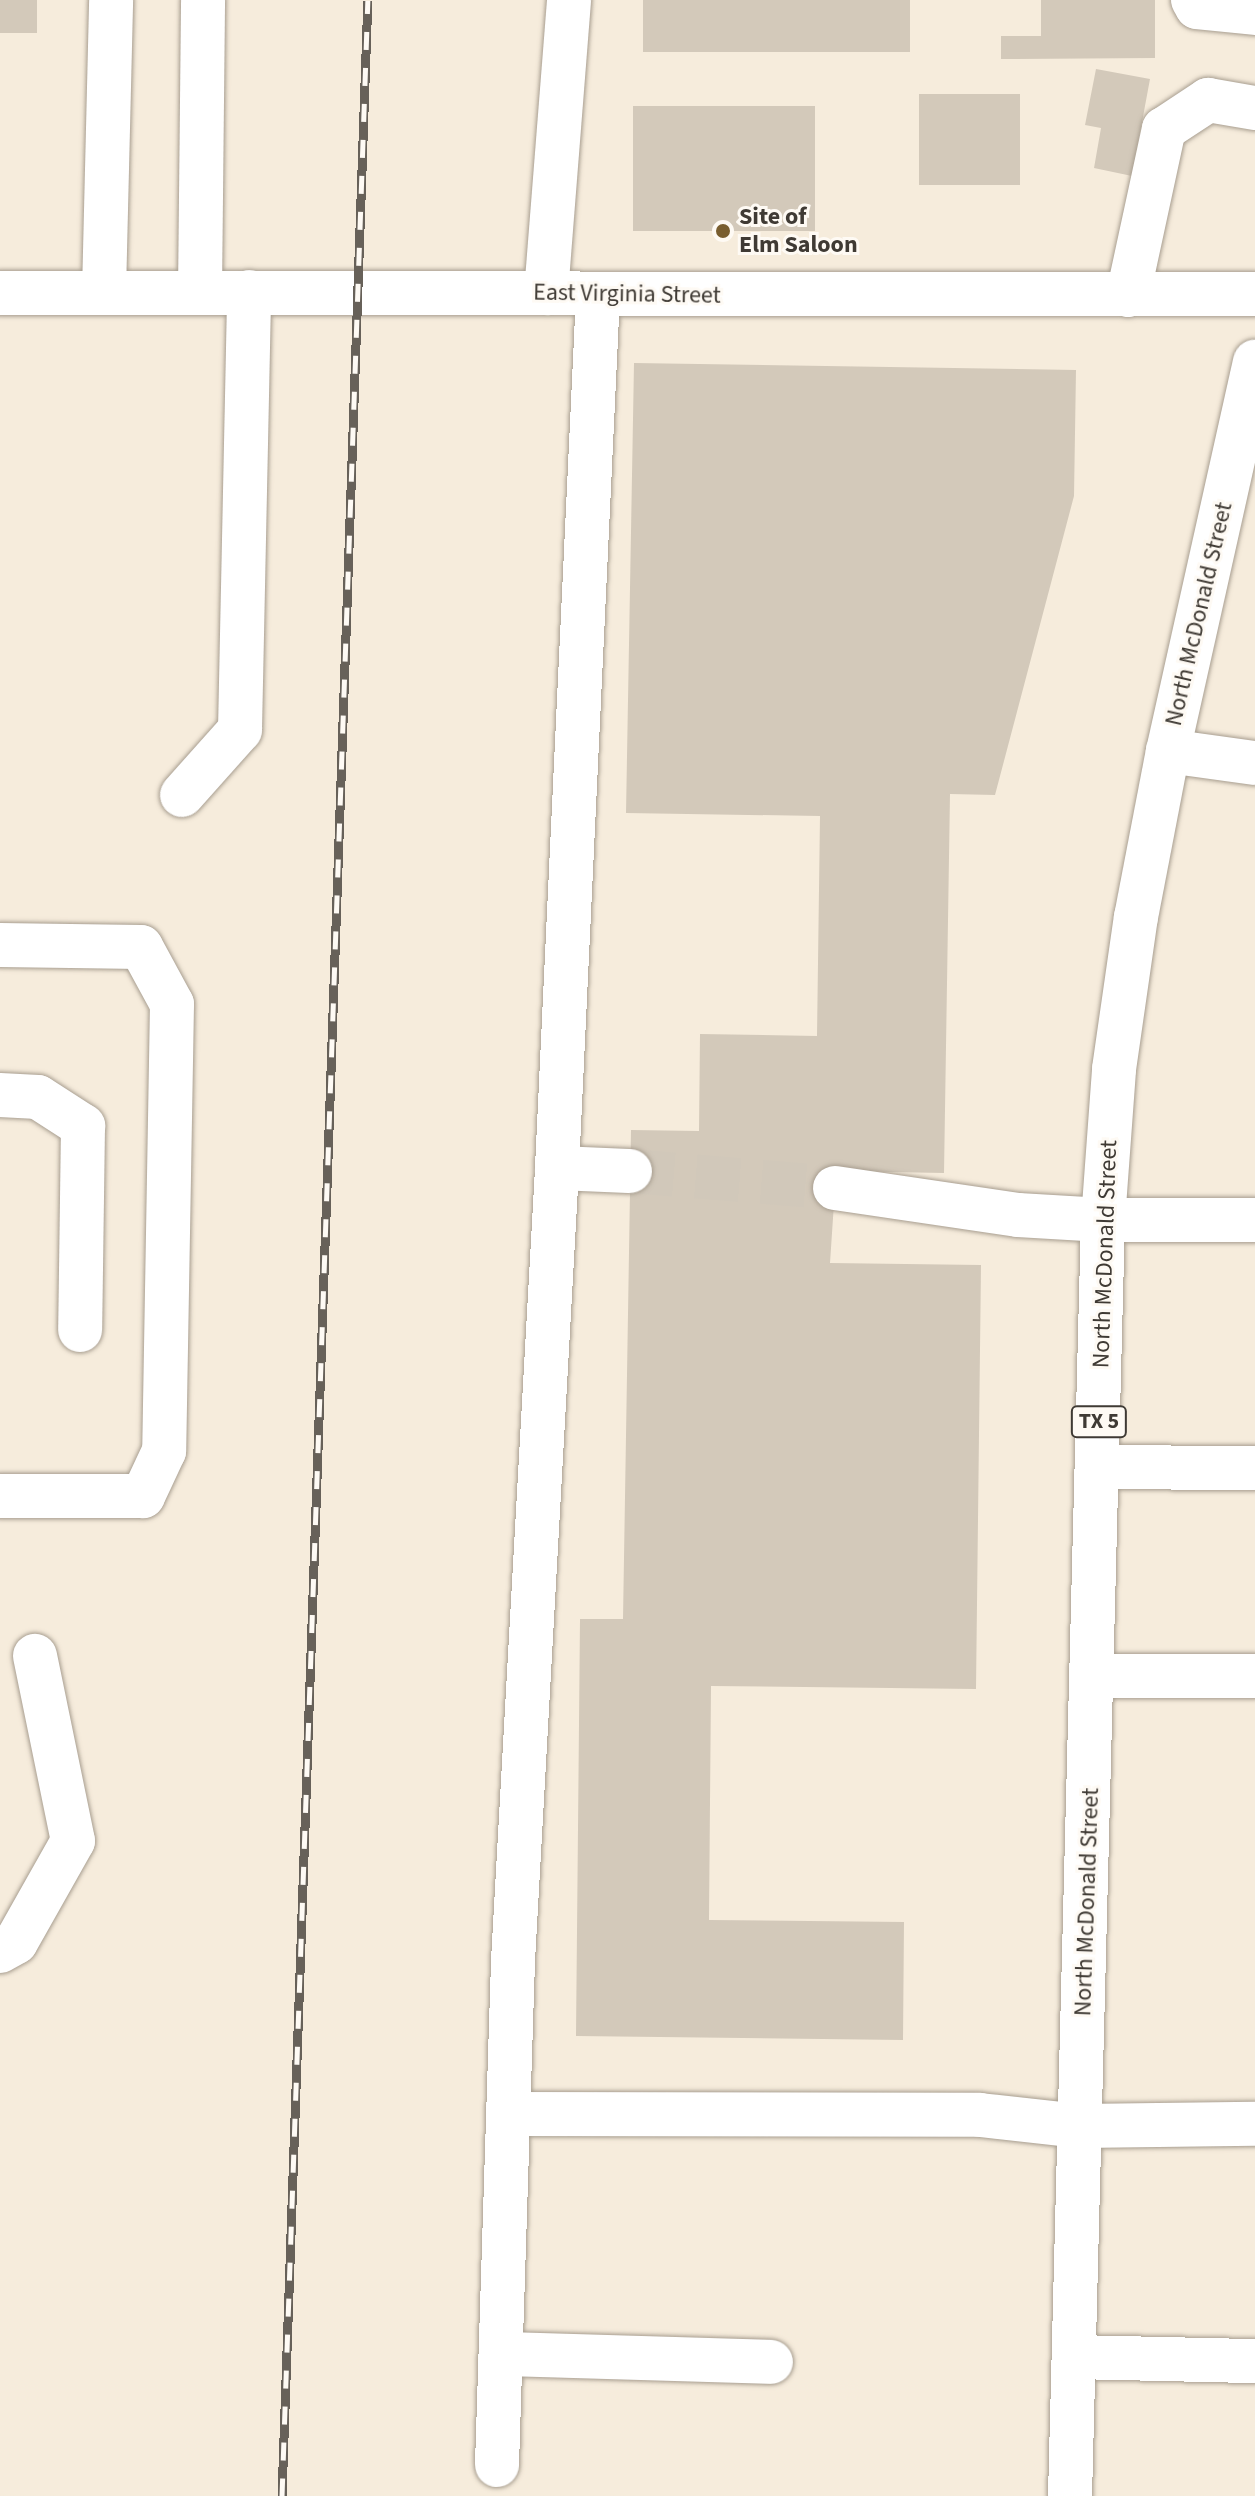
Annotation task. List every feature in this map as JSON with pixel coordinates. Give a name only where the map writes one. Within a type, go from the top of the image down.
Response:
[{"type":"main road","points":[[104,292],[111,0]]},
{"type":"main road","points":[[200,292],[203,0]]},
{"type":"main road","points":[[546,293],[569,0]]},
{"type":"main road","points":[[1193,0],[1197,7],[1255,13]]},
{"type":"main road","points":[[1128,295],[1164,129],[1208,100],[1255,108]]},
{"type":"main road","points":[[182,795],[240,730],[249,292]]},
{"type":"main road","name":"East Virginia Street","points":[[0,293],[1255,294]]},
{"type":"main road","points":[[497,2465],[515,1929],[557,1168],[598,294]]},
{"type":"main road","name":"North McDonald Street","points":[[1070,2496],[1103,1220],[1123,1002],[1168,751],[1255,362]]},
{"type":"main road","points":[[1168,751],[1255,763]]},
{"type":"main road","points":[[0,945],[141,947],[172,1004],[164,1451],[143,1496],[0,1496]]},
{"type":"main road","points":[[0,1095],[38,1097],[83,1126],[80,1330]]},
{"type":"main road","points":[[557,1168],[630,1171]]},
{"type":"main road","points":[[835,1188],[1018,1215],[1103,1220],[1255,1220]]},
{"type":"main road","points":[[1098,1467],[1255,1468]]},
{"type":"main road","points":[[0,1951],[16,1942],[73,1841],[35,1656]]},
{"type":"main road","points":[[1093,1676],[1255,1676]]},
{"type":"main road","points":[[508,2114],[980,2115],[1080,2126],[1255,2124]]},
{"type":"main road","points":[[503,2354],[771,2362]]},
{"type":"main road","points":[[1074,2357],[1255,2361]]},
{"type":"building","points":[[0,0],[37,0],[37,33],[0,33]]},
{"type":"building","points":[[643,0],[910,0],[910,52],[643,52]]},
{"type":"building","points":[[1041,0],[1155,0],[1155,58],[1001,59],[1001,36],[1041,36]]},
{"type":"building","points":[[1096,69],[1150,79],[1132,176],[1094,168],[1101,128],[1085,125]]},
{"type":"building","points":[[919,94],[1020,94],[1020,185],[919,185]]},
{"type":"building","points":[[633,106],[815,106],[815,231],[633,231]]},
{"type":"building","points":[[634,363],[1076,370],[1074,496],[995,795],[950,794],[944,1173],[836,1171],[830,1263],[981,1265],[976,1689],[711,1686],[709,1920],[904,1922],[903,2040],[576,2036],[580,1619],[623,1619],[631,1130],[699,1131],[700,1034],[817,1036],[820,816],[626,813]]},
{"type":"tunnel","points":[[630,1171],[835,1188]]},
{"type":"railway","points":[[282,2496],[368,0]]},
{"type":"place","name":"Site of Elm Saloon","points":[[723,231]]}]
